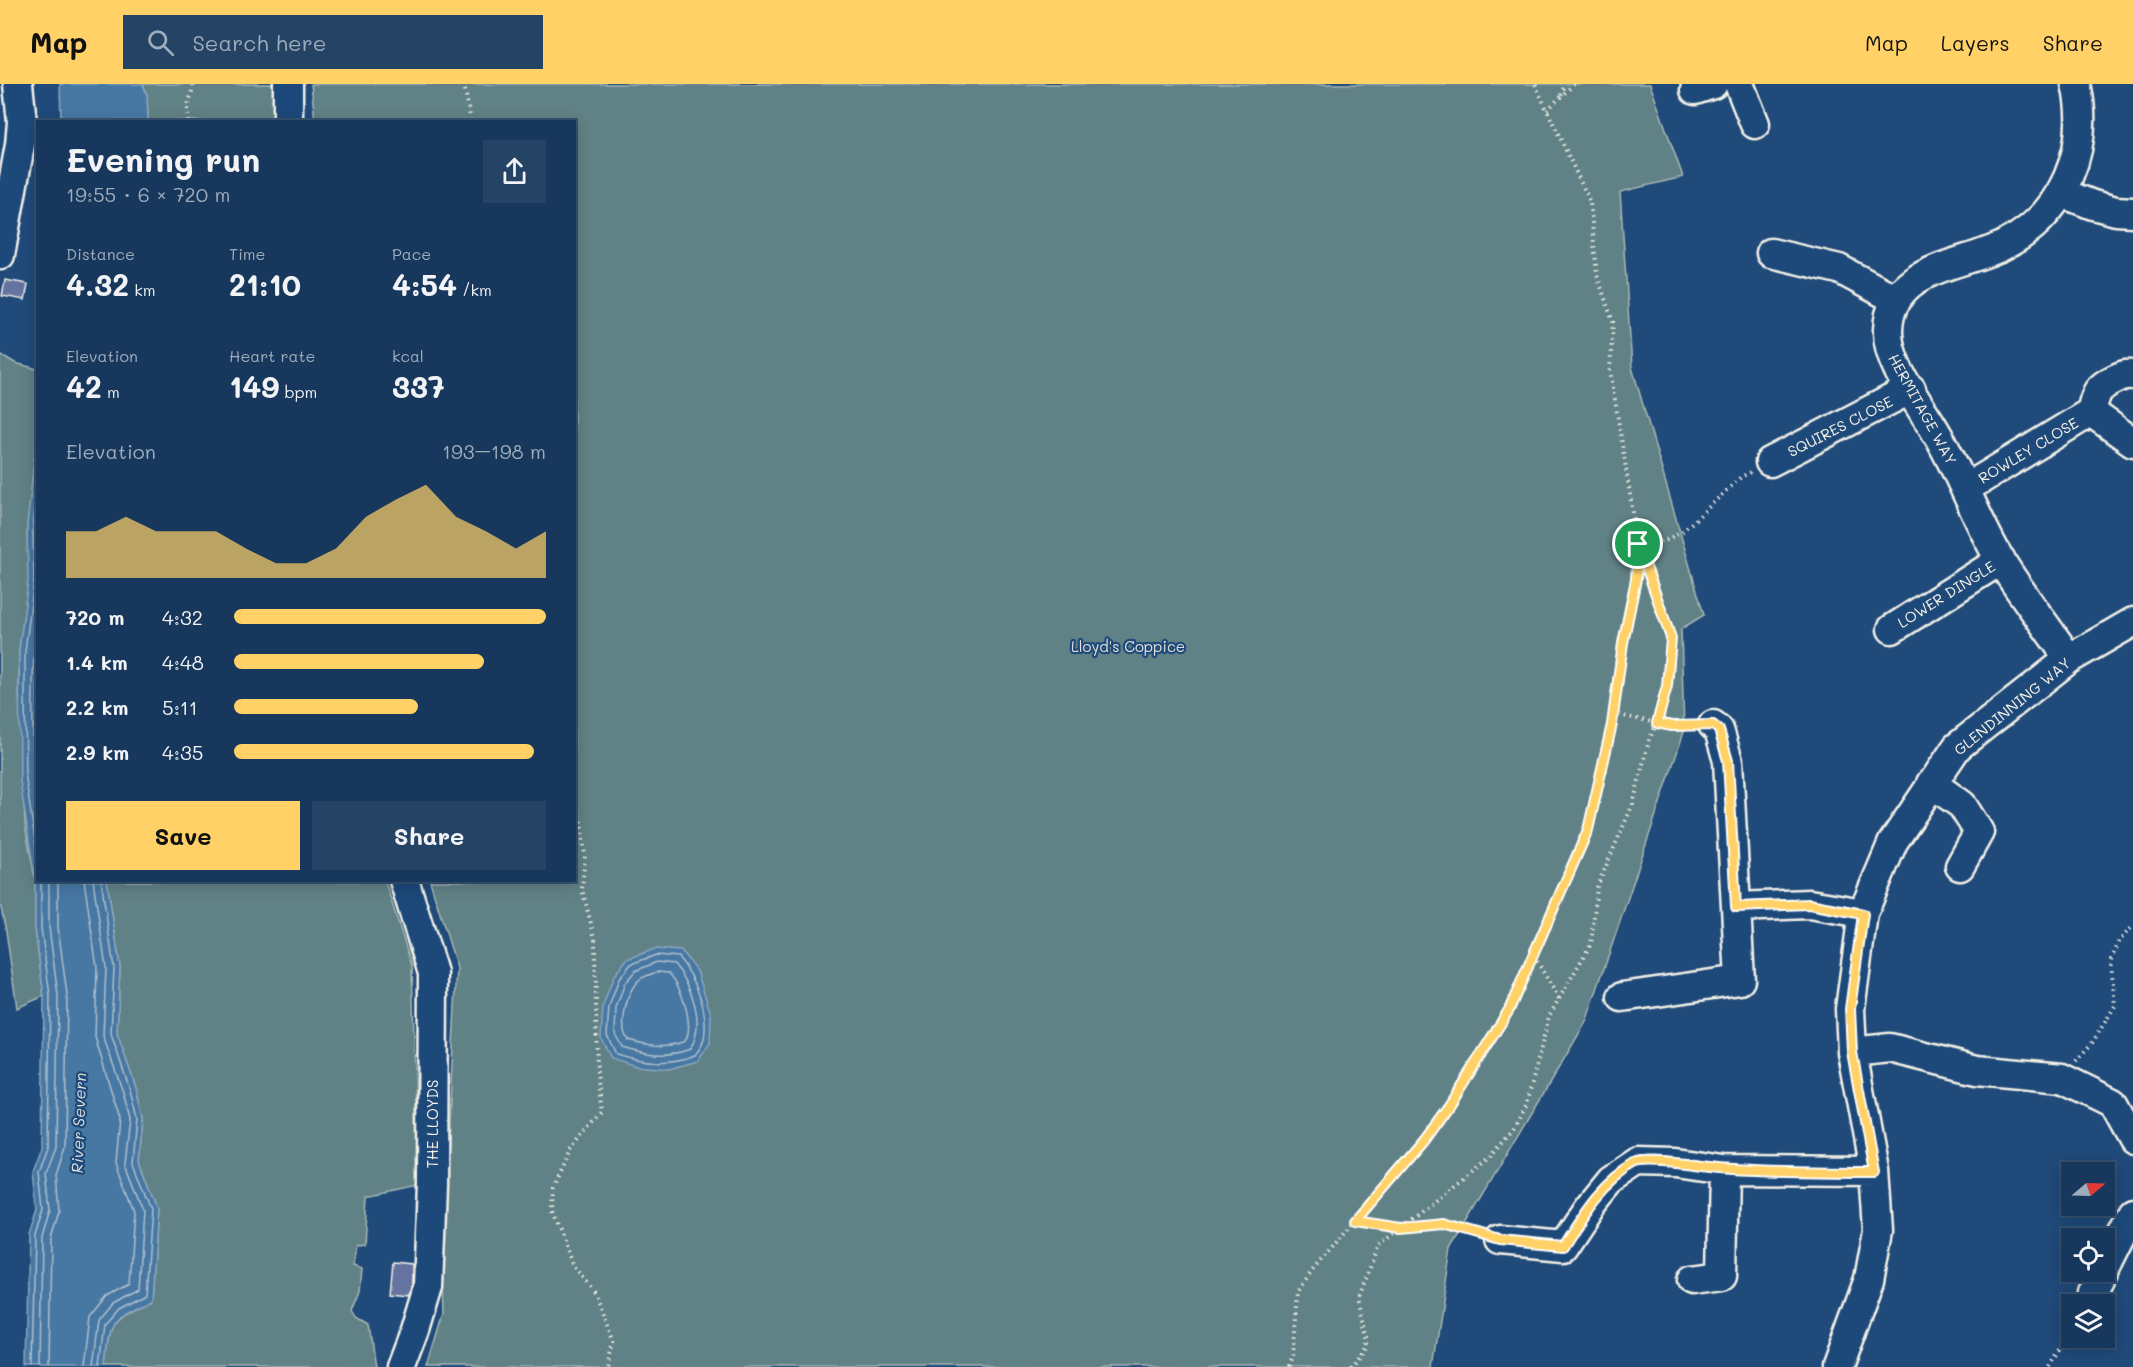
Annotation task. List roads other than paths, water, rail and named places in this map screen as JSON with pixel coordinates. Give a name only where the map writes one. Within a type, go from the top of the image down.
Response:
[{"type":"street","points":[[0,255],[20,145],[22,122],[18,84]]},
{"type":"street","points":[[288,84],[288,120]]},
{"type":"street","name":"HERMITAGE WAY","points":[[2069,659],[2001,560],[1979,521],[1936,431],[1892,355],[1889,343],[1890,316],[1904,289],[1921,276],[1992,251],[2018,237],[2036,223],[2062,194],[2073,164],[2081,129],[2082,118],[2076,84]]},
{"type":"street","points":[[1740,87],[1755,124]]},
{"type":"street","points":[[2062,194],[2093,205],[2133,212]]},
{"type":"street","points":[[1771,253],[1839,269],[1897,300]]},
{"type":"street","name":"ROWLEY CLOSE","points":[[1965,489],[2091,412],[2100,386],[2124,374],[2133,375]]},
{"type":"street","name":"SQUIRES CLOSE","points":[[1770,462],[1911,389]]},
{"type":"street","name":"ROWLEY CLOSE","points":[[2091,412],[2133,442]]},
{"type":"street","name":"LOWER DINGLE","points":[[1892,629],[2001,560]]},
{"type":"street","name":"GLENDINNING WAY","points":[[1837,1367],[1871,1269],[1878,1230],[1874,1172],[1852,1052],[1850,1009],[1863,914],[1893,842],[1957,747],[2069,659],[2133,622]]},
{"type":"street","points":[[1622,997],[1740,980],[1728,761],[1719,730],[1713,725]]},
{"type":"street","points":[[1931,783],[1962,805],[1979,832],[1960,866]]},
{"type":"street","name":"THE LLOYDS","points":[[400,1367],[415,1330],[428,1287],[432,1184],[433,972],[405,882]]},
{"type":"street","points":[[1736,907],[1809,904],[1863,914]]},
{"type":"street","points":[[1852,1052],[1890,1048],[1977,1070],[2062,1078],[2113,1103],[2133,1139]]},
{"type":"street","points":[[1500,1240],[1563,1246],[1589,1207],[1611,1180],[1638,1162],[1675,1163],[1724,1170],[1874,1172]]},
{"type":"street","points":[[1692,1280],[1722,1276],[1724,1170]]},
{"type":"street","points":[[2115,1249],[2133,1212]]},
{"type":"water","points":[[60,84],[143,84],[147,95],[148,120],[61,120]]},
{"type":"water","name":"River Severn","points":[[36,445],[36,882],[107,882],[120,967],[117,1033],[136,1088],[143,1119],[139,1160],[157,1208],[151,1299],[126,1312],[114,1323],[109,1340],[106,1367],[26,1367],[29,1235],[37,1210],[33,1171],[42,1147],[44,996],[35,928],[35,880],[20,781],[19,651],[28,581],[27,526]]},
{"type":"water","points":[[655,949],[681,951],[697,971],[711,1014],[710,1043],[698,1061],[669,1069],[636,1066],[611,1058],[601,1038],[603,1006],[614,976],[627,959]]},
{"type":"park label","name":"Lloyd's Coppice","points":[[1128,646]]}]
